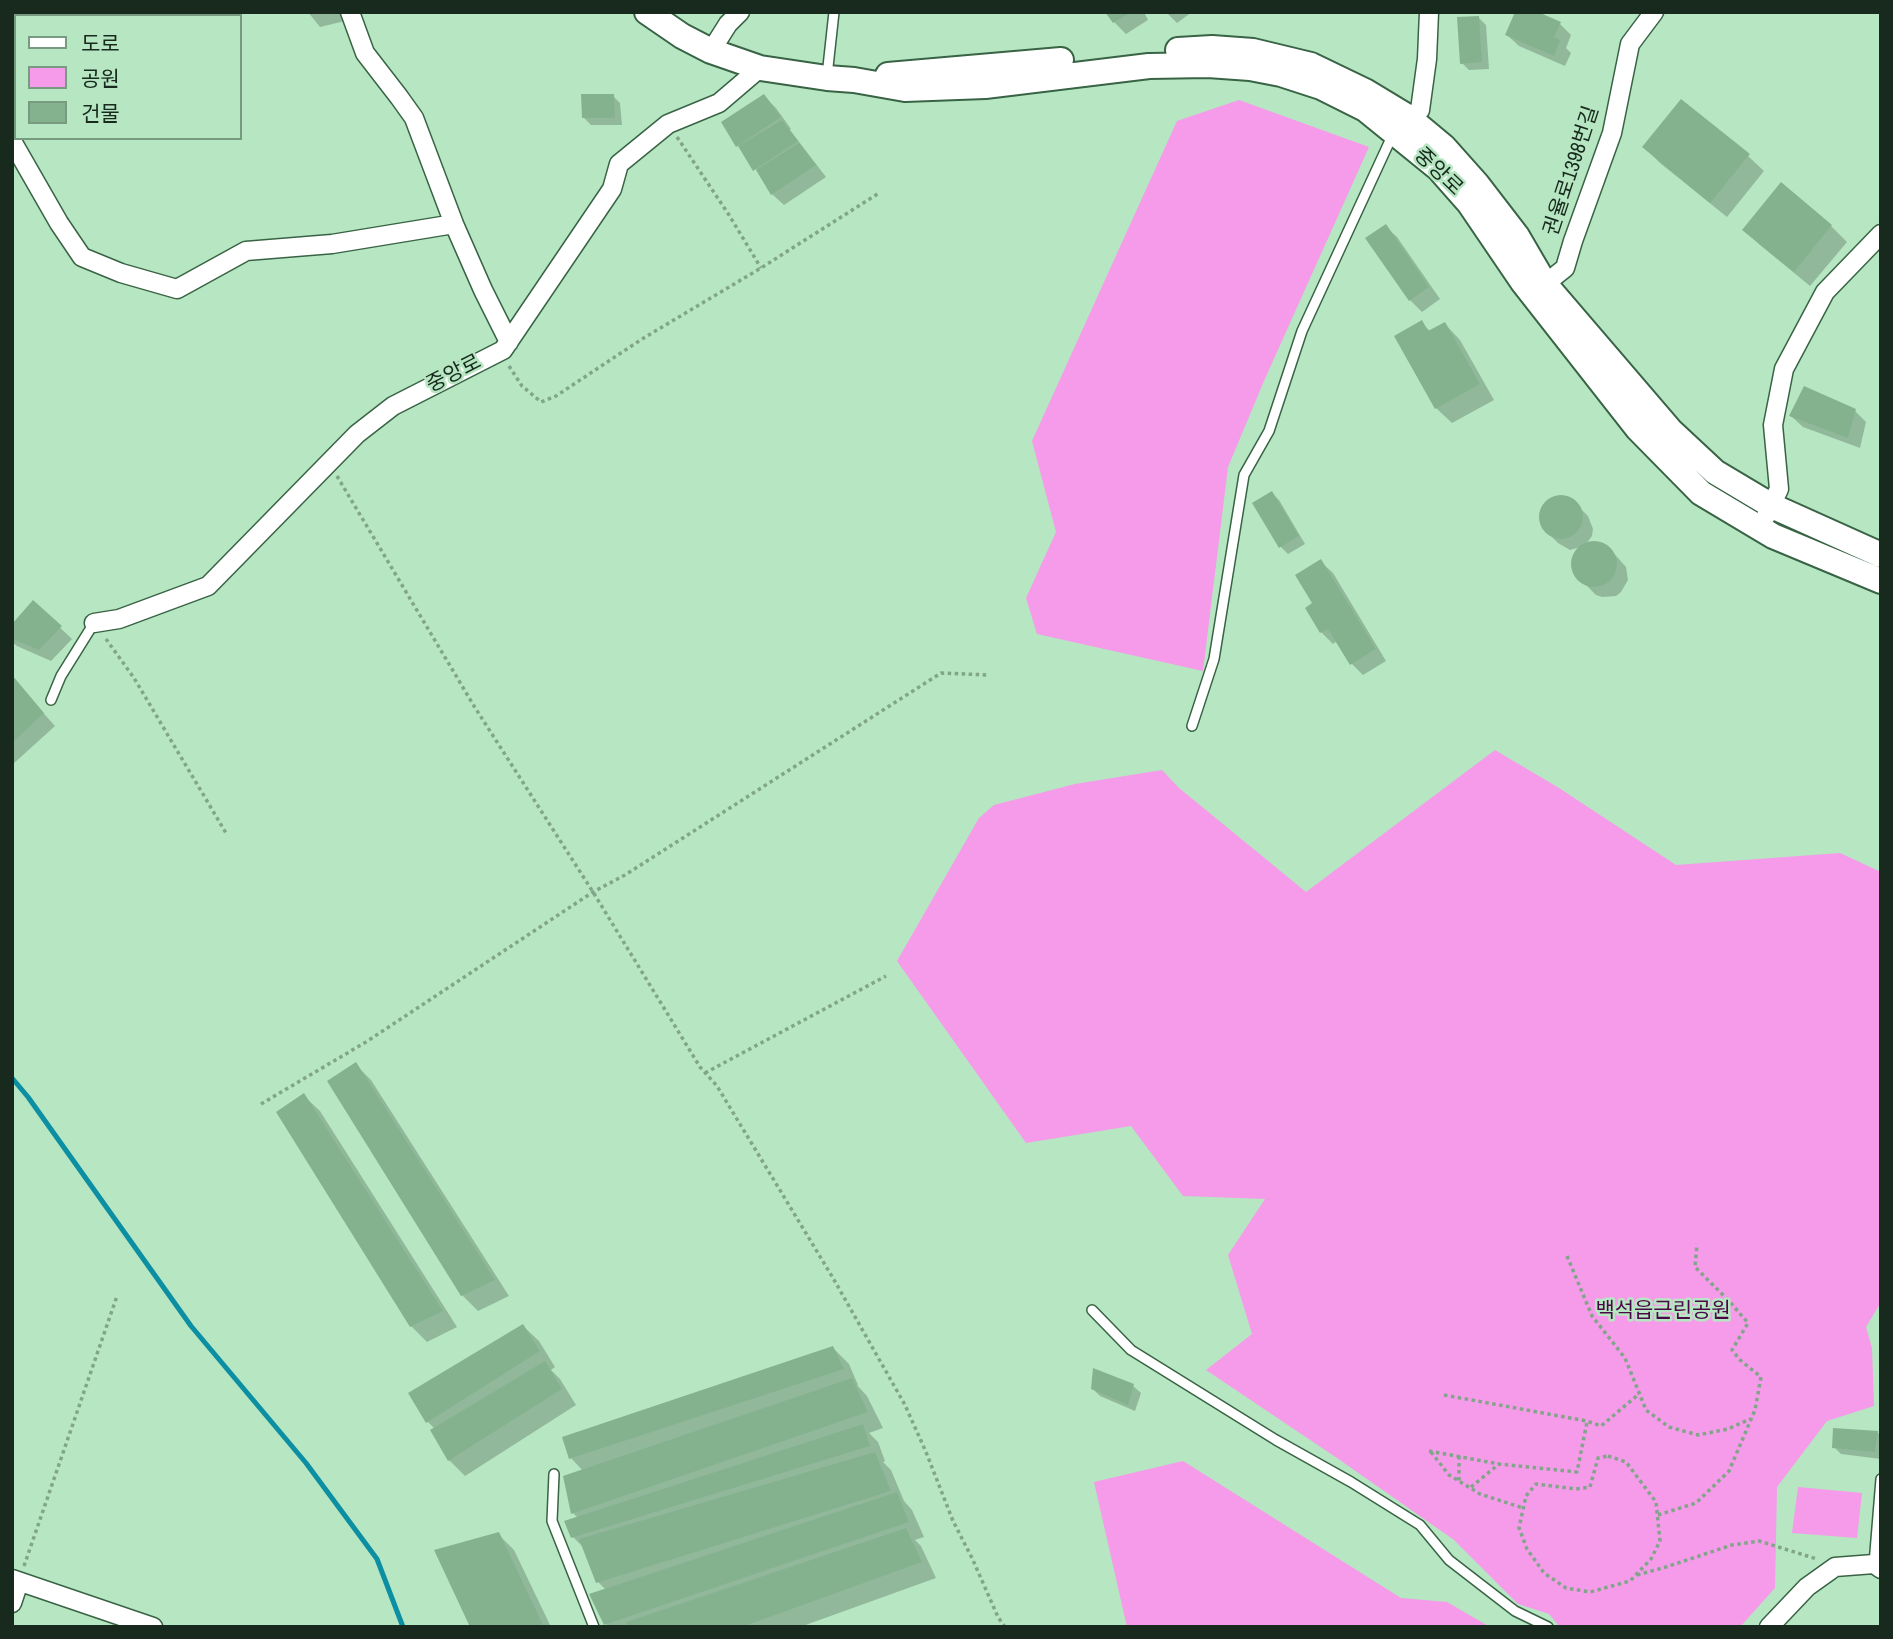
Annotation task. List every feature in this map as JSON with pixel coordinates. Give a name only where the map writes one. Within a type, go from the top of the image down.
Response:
[{"type":"main road","name":"중앙로","points":[[647,12],[710,51],[760,68],[827,78],[853,80],[907,72],[1212,48],[1253,51],[1311,65],[1365,91],[1401,124],[1444,147],[1478,184],[1517,236],[1537,288],[1602,384],[1647,438],[1701,493],[1773,536],[1881,581]]},
{"type":"main road","name":"중앙로","points":[[1537,288],[1671,431],[1715,472],[1772,506],[1881,555]]},
{"type":"street","points":[[350,12],[365,52],[414,118],[454,223],[506,346]]},
{"type":"street","points":[[710,51],[728,24],[740,12]]},
{"type":"street","points":[[1401,124],[1420,110],[1427,59],[1429,12]]},
{"type":"street","name":"권율로1398번길","points":[[1537,288],[1565,268],[1612,133],[1630,44],[1654,12]]},
{"type":"street","name":"중앙로","points":[[94,623],[119,619],[208,586],[357,434],[393,406],[506,346],[612,189],[619,164],[668,124],[719,103],[760,68]]},
{"type":"street","points":[[12,141],[59,223],[82,257],[121,274],[177,289],[246,251],[332,244],[454,223]]},
{"type":"street","points":[[1760,528],[1779,489],[1773,425],[1784,369],[1825,292],[1881,234]]},
{"type":"street","points":[[1769,1627],[1807,1587],[1835,1567],[1877,1566]]},
{"type":"street","points":[[12,1603],[16,1580],[153,1627]]},
{"type":"lane","points":[[827,78],[834,12]]},
{"type":"lane","points":[[1192,726],[1214,659],[1244,475],[1269,431],[1302,331],[1401,124]]},
{"type":"lane","points":[[51,700],[61,676],[94,623]]},
{"type":"lane","points":[[1092,1310],[1131,1350],[1420,1525],[1449,1560],[1515,1611],[1548,1627]]},
{"type":"lane","points":[[554,1474],[552,1521],[594,1627]]},
{"type":"lane","points":[[1877,1566],[1881,1479]]},
{"type":"path","points":[[668,124],[761,268]]},
{"type":"path","points":[[506,346],[509,366],[522,386],[541,402],[556,396],[642,339],[879,193]]},
{"type":"path","points":[[329,462],[474,706],[705,1073],[717,1086],[812,1242],[905,1405],[953,1521],[1005,1627]]},
{"type":"path","points":[[94,623],[134,678],[226,833]]},
{"type":"path","points":[[261,1104],[366,1042],[593,892],[625,875],[941,673],[989,675]]},
{"type":"path","points":[[705,1073],[886,976]]},
{"type":"path","points":[[1658,1515],[1696,1503],[1729,1471],[1755,1409],[1761,1377],[1732,1350],[1748,1323],[1695,1267],[1697,1244]]},
{"type":"path","points":[[1567,1256],[1592,1317],[1625,1358],[1646,1410],[1670,1427],[1698,1436],[1728,1429],[1751,1419]]},
{"type":"path","points":[[16,1580],[117,1296]]},
{"type":"path","points":[[1444,1395],[1587,1421],[1601,1426],[1639,1394]]},
{"type":"path","points":[[1523,1508],[1480,1494],[1449,1475],[1429,1451],[1499,1464],[1577,1472],[1587,1421]]},
{"type":"path","points":[[1459,1456],[1459,1481]]},
{"type":"path","points":[[1608,1456],[1626,1462],[1656,1503],[1660,1541],[1651,1559],[1630,1581],[1590,1592],[1566,1588],[1544,1573],[1527,1549],[1519,1528],[1523,1508],[1526,1496],[1536,1484],[1576,1489],[1590,1487],[1598,1458],[1608,1456]]},
{"type":"path","points":[[1470,1487],[1499,1464]]},
{"type":"path","points":[[1636,1575],[1731,1545],[1759,1541],[1816,1559]]},
{"type":"green space","points":[[1239,100],[1369,147],[1228,467],[1203,671],[1037,634],[1026,598],[1056,532],[1032,441],[1177,121]]},
{"type":"green space","name":"백석읍근린공원","points":[[1495,750],[1559,788],[1676,865],[1840,853],[1881,872],[1881,1302],[1866,1327],[1872,1348],[1874,1406],[1827,1421],[1777,1487],[1775,1588],[1740,1627],[1560,1627],[1549,1614],[1518,1604],[1454,1540],[1206,1370],[1252,1334],[1228,1255],[1265,1199],[1183,1196],[1131,1126],[1026,1143],[897,961],[979,818],[994,805],[1075,784],[1162,770],[1179,788],[1306,892]]},
{"type":"green space","points":[[1183,1461],[1401,1598],[1447,1602],[1490,1627],[1127,1627],[1094,1482]]},
{"type":"green space","points":[[1798,1487],[1862,1493],[1857,1538],[1792,1533]]},
{"type":"building","points":[[1105,12],[1131,12],[1113,23]]},
{"type":"building","points":[[1515,12],[1538,12],[1561,22],[1554,37],[1560,40],[1554,56],[1505,35]]},
{"type":"building","points":[[1479,16],[1482,62],[1460,64],[1457,17]]},
{"type":"building","points":[[581,94],[614,94],[615,118],[582,118]]},
{"type":"building","points":[[764,94],[781,117],[736,147],[721,122]]},
{"type":"building","points":[[1681,99],[1750,154],[1710,203],[1642,147]]},
{"type":"building","points":[[782,120],[798,141],[753,171],[738,146]]},
{"type":"building","points":[[799,143],[816,165],[771,195],[756,170]]},
{"type":"building","points":[[1781,182],[1832,225],[1794,272],[1742,230]]},
{"type":"building","points":[[1386,224],[1429,287],[1409,301],[1365,238]]},
{"type":"building","points":[[1422,320],[1428,331],[1445,322],[1480,384],[1435,409],[1394,336]]},
{"type":"building","points":[[1804,386],[1856,409],[1848,438],[1789,416]]},
{"type":"building","points":[[1272,491],[1299,536],[1279,548],[1252,503]]},
{"type":"building","points":[[1561,495],[1576,502],[1583,517],[1576,532],[1561,539],[1546,532],[1539,517],[1546,502]]},
{"type":"building","points":[[1594,541],[1610,548],[1617,564],[1610,580],[1594,587],[1578,580],[1571,564],[1578,548]]},
{"type":"building","points":[[1321,559],[1376,649],[1350,665],[1328,629],[1320,633],[1305,608],[1312,603],[1295,575]]},
{"type":"building","points":[[33,600],[62,626],[39,650],[12,639],[12,624]]},
{"type":"building","points":[[12,675],[44,713],[12,743]]},
{"type":"building","points":[[356,1062],[495,1280],[461,1296],[327,1081]]},
{"type":"building","points":[[304,1093],[443,1311],[410,1327],[276,1112]]},
{"type":"building","points":[[523,1324],[540,1351],[426,1423],[408,1393]]},
{"type":"building","points":[[833,1346],[844,1369],[569,1459],[562,1437]]},
{"type":"building","points":[[545,1361],[562,1389],[448,1461],[430,1430]]},
{"type":"building","points":[[1093,1368],[1134,1384],[1128,1405],[1091,1389]]},
{"type":"building","points":[[852,1378],[868,1412],[571,1514],[563,1476]]},
{"type":"building","points":[[863,1424],[870,1446],[571,1538],[564,1521]]},
{"type":"building","points":[[1833,1428],[1878,1431],[1875,1452],[1832,1448]]},
{"type":"building","points":[[875,1452],[891,1491],[596,1583],[579,1539]]},
{"type":"building","points":[[897,1492],[909,1522],[604,1625],[589,1594]]},
{"type":"building","points":[[906,1528],[922,1562],[742,1627],[628,1627],[626,1622]]},
{"type":"building","points":[[499,1532],[544,1627],[470,1627],[434,1550]]},
{"type":"waterway","points":[[12,1078],[191,1326],[306,1463],[377,1559],[403,1627]]}]
